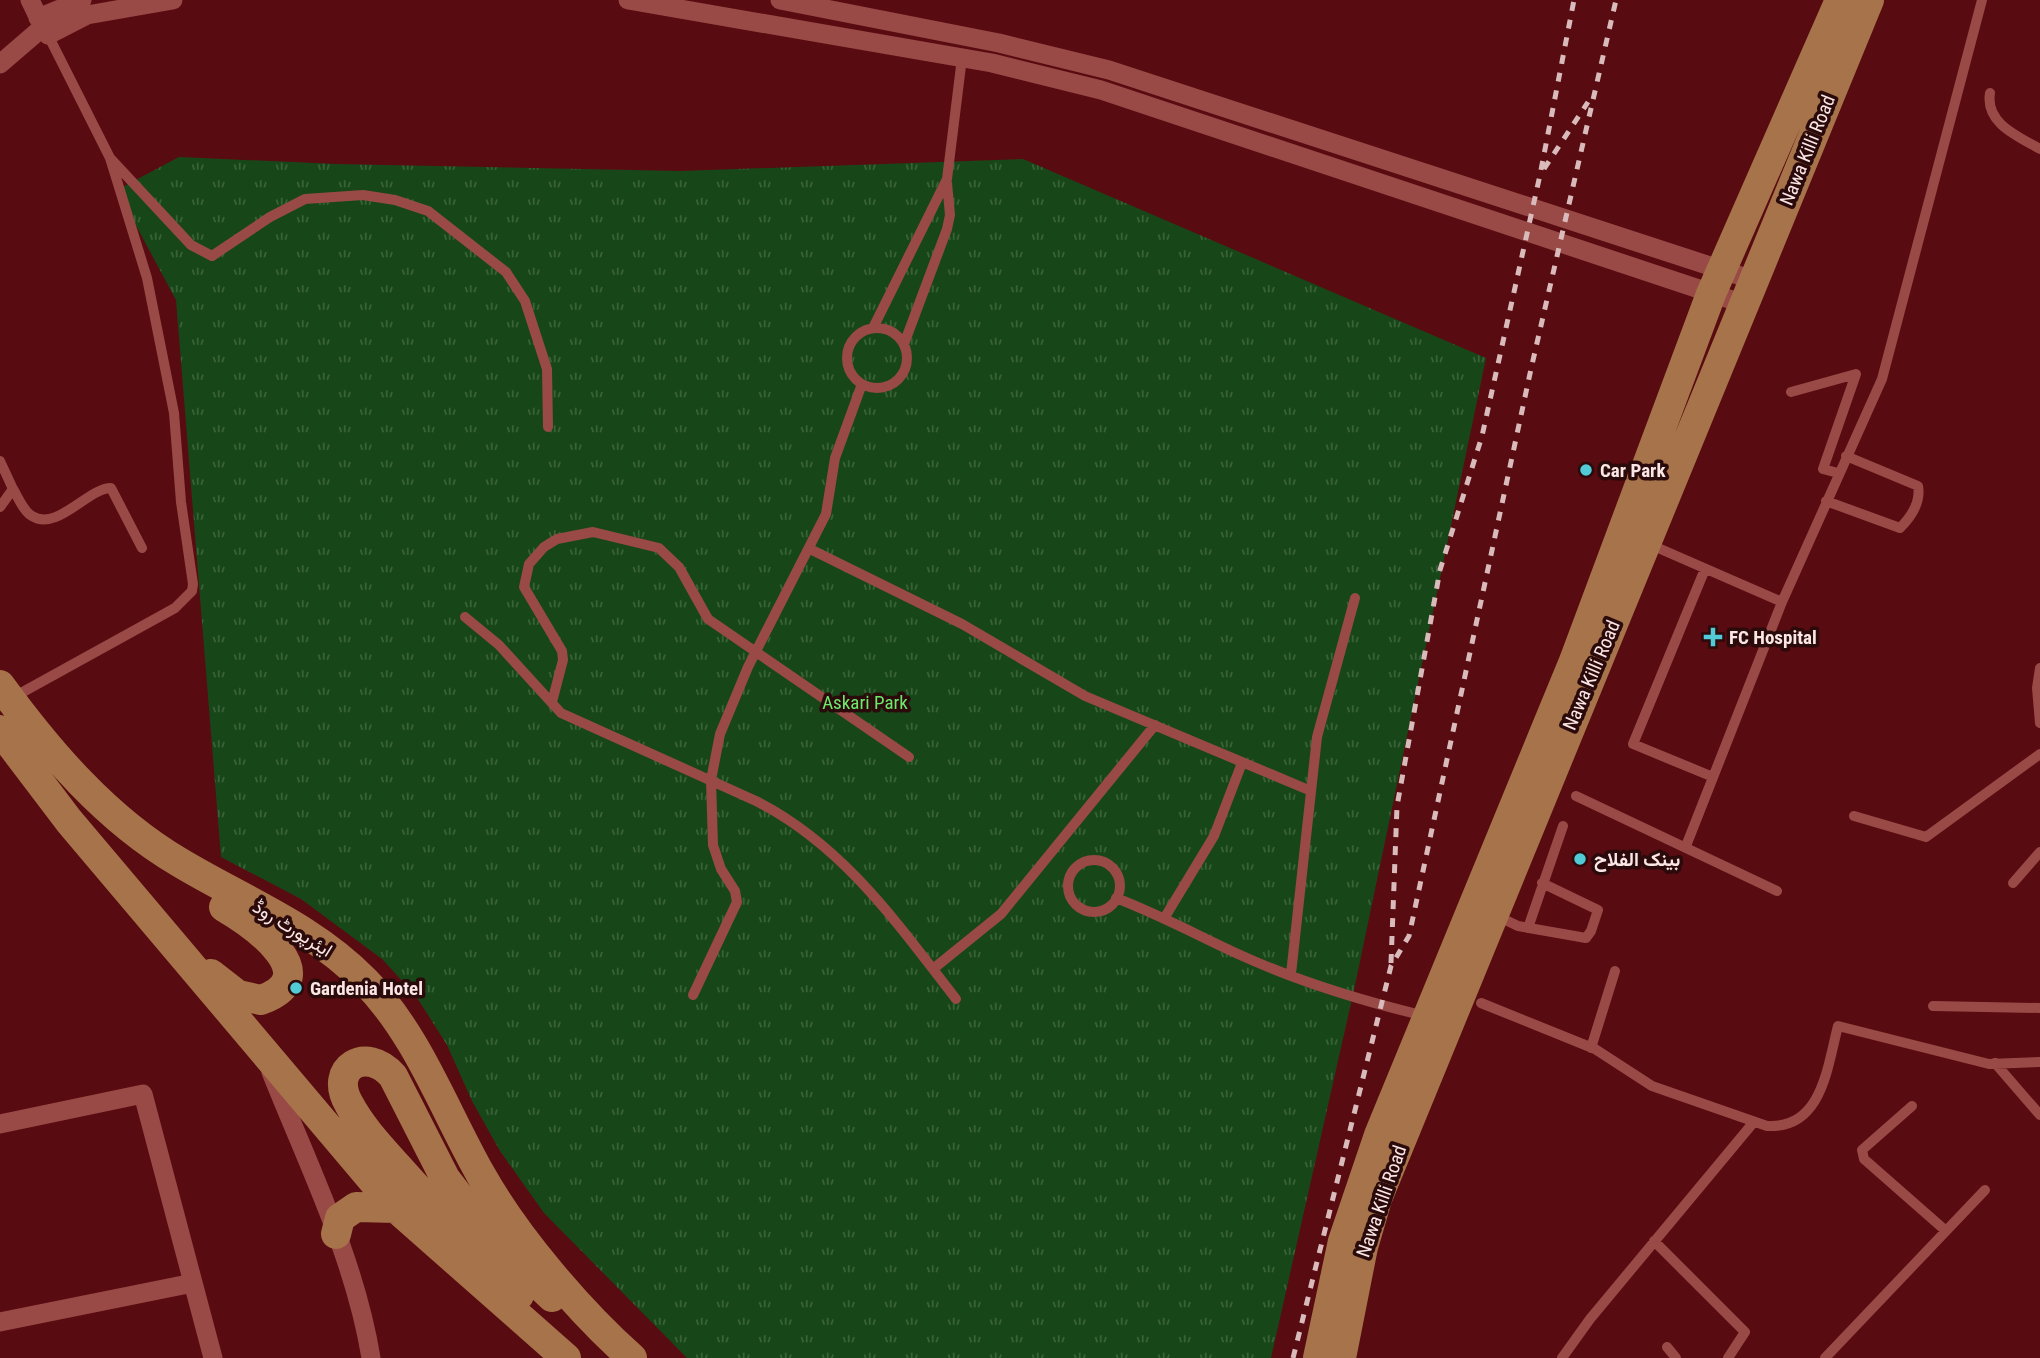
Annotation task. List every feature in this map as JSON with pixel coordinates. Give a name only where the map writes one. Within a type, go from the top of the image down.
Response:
[{"type":"main road","name":"Nawa Killi Road","points":[[1318,1358],[1343,1241],[1379,1135],[1574,661],[1716,282],[1840,0]]},
{"type":"main road","name":"Nawa Killi Road","points":[[1340,1358],[1363,1247],[1377,1199],[1869,0]]},
{"type":"main road","name":"ایئرپورٹ روڈ","points":[[5,692],[28,724],[97,801],[177,861],[326,946],[365,981],[403,1029],[482,1177],[544,1264],[621,1349]]},
{"type":"main road","points":[[2,738],[266,1058],[396,1208],[568,1358]]},
{"type":"main road","points":[[149,842],[163,866],[272,942],[287,963],[286,981],[273,996],[261,1000],[238,995],[181,946],[166,938]]},
{"type":"main road","points":[[568,1358],[538,1316],[423,1196],[355,1115],[342,1086],[343,1077],[352,1066],[372,1061],[387,1069],[401,1089],[445,1178],[494,1242],[561,1306],[621,1349]]},
{"type":"main road","points":[[336,1234],[340,1218],[356,1207],[396,1208]]},
{"type":"street","points":[[0,64],[40,20],[82,0]]},
{"type":"street","points":[[40,20],[173,0]]},
{"type":"street","points":[[628,0],[962,58],[1101,90],[1749,292]]},
{"type":"street","points":[[780,0],[999,43],[1109,70],[1716,282]]},
{"type":"street","points":[[266,1058],[336,1234],[366,1328],[371,1358]]},
{"type":"street","points":[[0,1124],[144,1094],[213,1358]]},
{"type":"street","points":[[0,1322],[193,1283]]},
{"type":"lane","points":[[1686,846],[1782,602],[1882,379],[1982,0]]},
{"type":"lane","points":[[5,692],[175,608],[192,591],[193,584],[181,502],[174,413],[147,278],[110,158],[40,20]]},
{"type":"lane","points":[[904,344],[887,329],[873,328],[861,333],[852,343],[847,355],[849,369],[862,384],[881,388],[894,384],[904,374],[908,361],[904,344],[950,215],[947,180],[962,58]]},
{"type":"lane","points":[[1990,93],[1988,106],[1994,119],[2040,149]]},
{"type":"lane","points":[[110,158],[191,245],[212,256],[270,217],[305,199],[363,195],[395,200],[428,211],[506,272],[525,301],[547,369],[548,427]]},
{"type":"lane","points":[[873,328],[947,180]]},
{"type":"lane","points":[[1791,393],[1856,374],[1823,469],[1839,473]]},
{"type":"lane","points":[[693,995],[737,901],[735,891],[721,869],[713,845],[711,780],[726,716],[826,514],[835,458],[862,384]]},
{"type":"lane","points":[[1826,501],[1900,528],[1911,517],[1919,495],[1918,486],[1846,456]]},
{"type":"lane","points":[[0,461],[30,516],[41,519],[54,516],[111,488],[142,548]]},
{"type":"lane","points":[[0,507],[13,489]]},
{"type":"lane","points":[[552,702],[563,660],[562,651],[528,598],[523,582],[529,564],[544,547],[557,539],[593,532],[659,548],[678,567],[708,619],[729,636],[757,649],[909,757]]},
{"type":"lane","points":[[1646,543],[1782,602]]},
{"type":"lane","points":[[810,549],[962,624],[1085,696],[1311,791]]},
{"type":"lane","points":[[1704,569],[1633,744],[1713,778]]},
{"type":"lane","points":[[1291,974],[1311,791],[1328,691],[1355,598]]},
{"type":"lane","points":[[465,617],[499,645],[552,702],[573,720],[784,815],[823,844],[870,888],[956,999]]},
{"type":"lane","points":[[2040,668],[2037,688],[2040,723]]},
{"type":"lane","points":[[933,969],[1001,914],[1155,726]]},
{"type":"lane","points":[[1854,816],[1926,838],[2040,754]]},
{"type":"lane","points":[[1165,917],[1214,836],[1242,763]]},
{"type":"lane","points":[[1576,796],[1777,891]]},
{"type":"lane","points":[[1528,928],[1563,826]]},
{"type":"lane","points":[[2013,883],[2040,852]]},
{"type":"lane","points":[[1087,861],[1110,865],[1118,873],[1121,882],[1116,898],[1106,907],[1094,911],[1073,904],[1068,887],[1070,876],[1079,864],[1087,861]]},
{"type":"lane","points":[[1492,914],[1528,928],[1586,938],[1598,910],[1542,883]]},
{"type":"lane","points":[[1116,898],[1165,917],[1239,955],[1353,998],[1426,1017]]},
{"type":"lane","points":[[1591,1048],[1615,971]]},
{"type":"lane","points":[[1481,1003],[1591,1048],[1653,1086],[1754,1123],[1786,1127],[1800,1120],[1814,1103],[1839,1026],[1995,1063],[2040,1062]]},
{"type":"lane","points":[[1933,1006],[2040,1008]]},
{"type":"lane","points":[[1995,1063],[2040,1115]]},
{"type":"lane","points":[[1912,1106],[1862,1150],[1864,1159],[1946,1230]]},
{"type":"lane","points":[[1562,1358],[1574,1338],[1754,1123]]},
{"type":"lane","points":[[1825,1358],[1985,1190]]},
{"type":"lane","points":[[1654,1241],[1745,1332],[1728,1358]]},
{"type":"lane","points":[[1667,1348],[1676,1358]]},
{"type":"green space","name":"Askari Park","points":[[179,157],[336,164],[681,171],[1023,159],[1486,358],[1354,990],[1271,1358],[687,1358],[544,1213],[500,1151],[472,1101],[447,1045],[416,996],[382,959],[301,899],[221,857],[176,300],[117,190]]},
{"type":"railway","points":[[1391,963],[1397,806],[1440,570],[1482,436],[1540,175],[1574,0]]},
{"type":"railway","points":[[1293,1358],[1391,966],[1409,936],[1531,369],[1616,0]]},
{"type":"railway","points":[[1544,169],[1588,102]]},
{"type":"place","name":"Car Park","points":[[1586,470]]},
{"type":"place","name":"FC Hospital","points":[[1713,637]]},
{"type":"place","name":"بینک الفلاح","points":[[1580,859]]},
{"type":"place","name":"Gardenia Hotel","points":[[296,988]]}]
